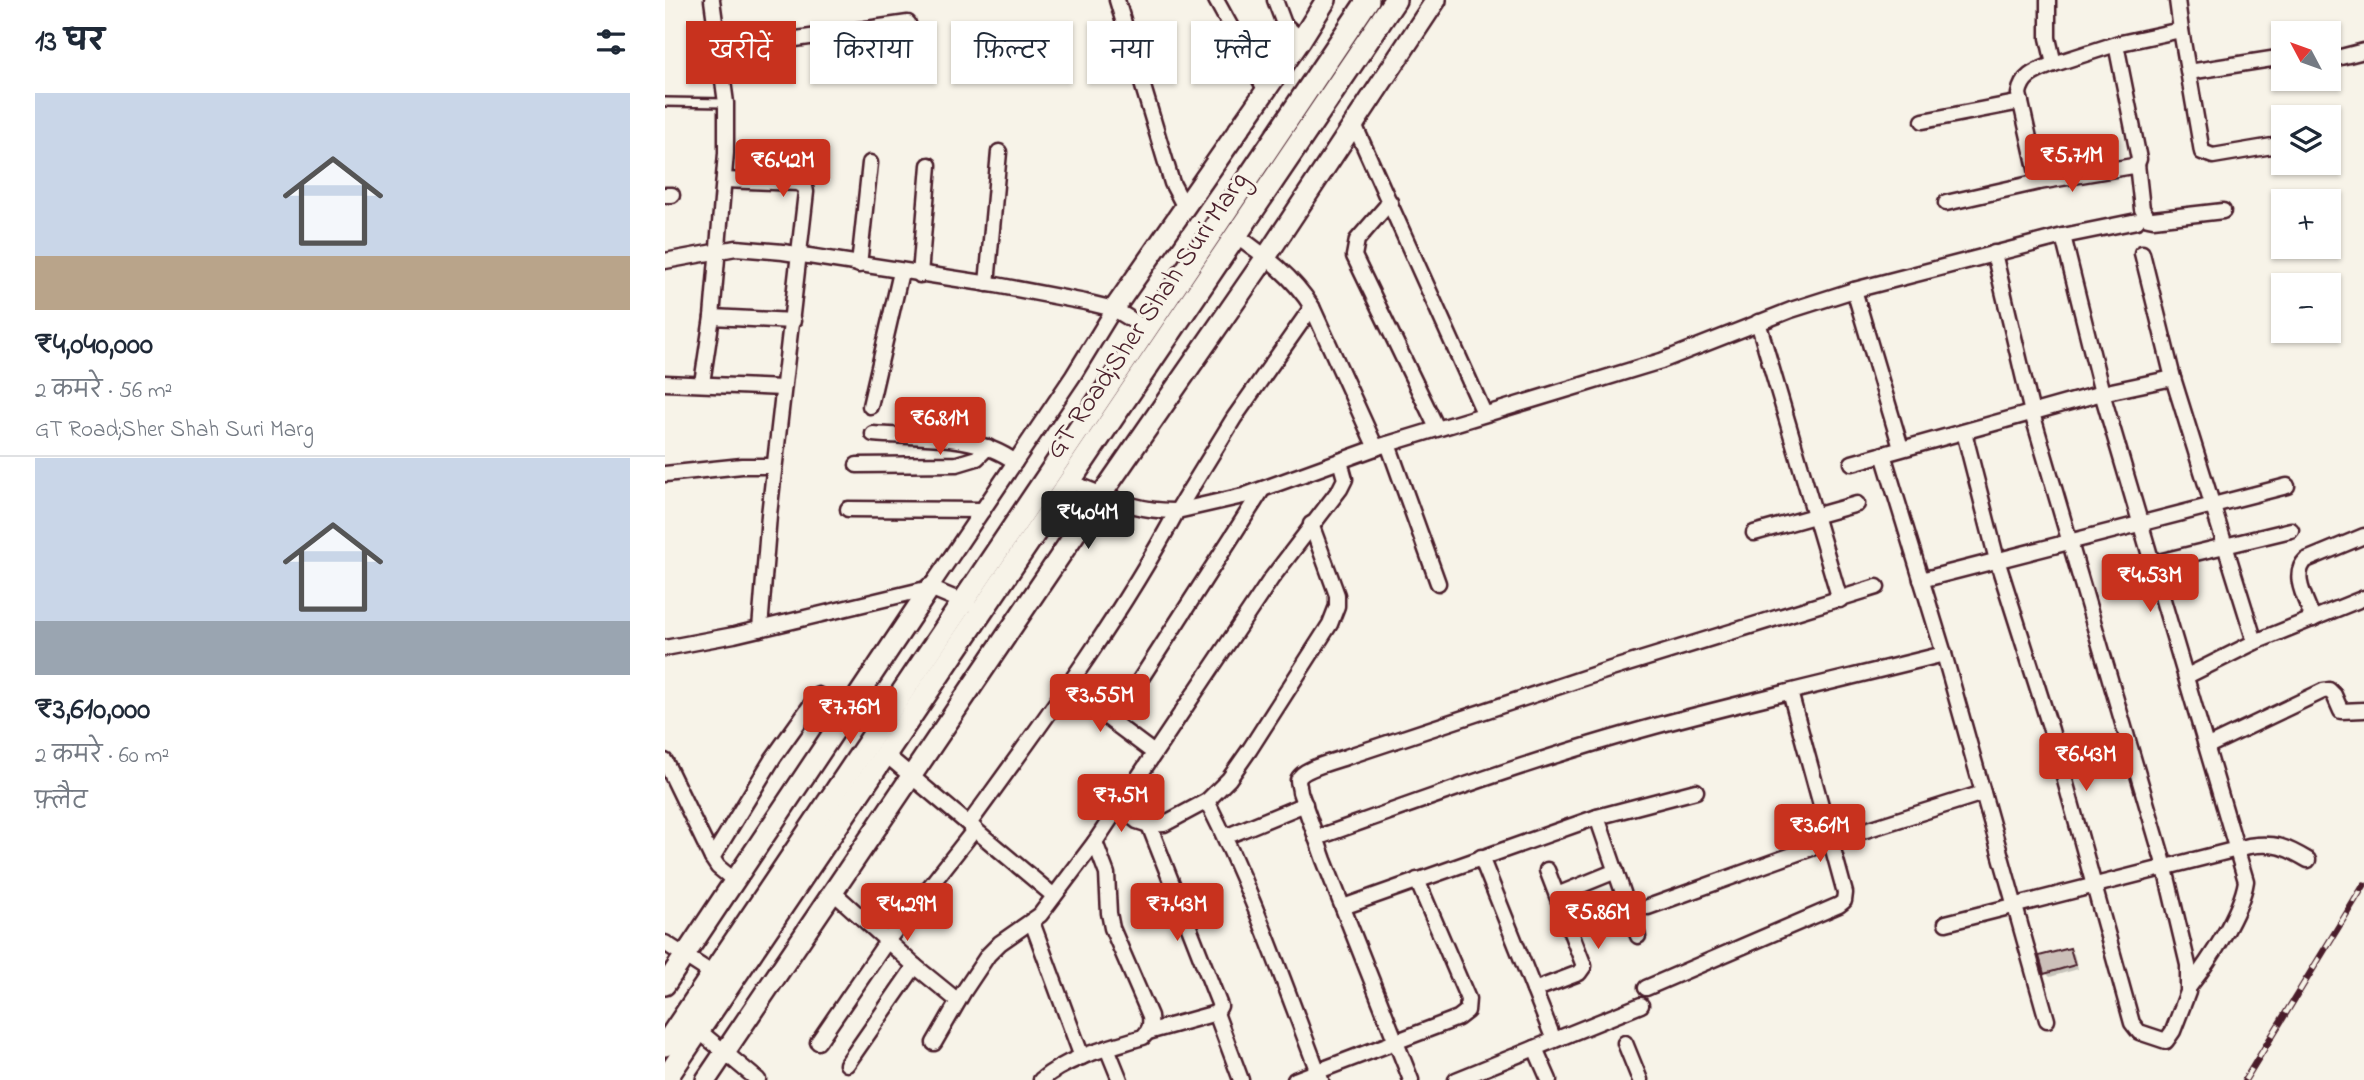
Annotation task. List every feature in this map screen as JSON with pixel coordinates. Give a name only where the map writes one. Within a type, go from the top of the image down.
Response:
[{"type":"main road","points":[[1114,309],[1326,0]]},
{"type":"main road","name":"GT Road;Sher Shah Suri Marg","points":[[665,1080],[885,754],[973,606],[1147,329],[1368,0]]},
{"type":"main road","name":"GT Road;Sher Shah Suri Marg","points":[[665,1045],[973,606],[1070,482],[1395,0]]},
{"type":"main road","points":[[706,1080],[1102,494],[1266,257],[1436,0]]},
{"type":"main road","points":[[665,985],[671,944],[735,881],[930,588]]},
{"type":"street","points":[[712,0],[715,21]]},
{"type":"street","points":[[1117,0],[1172,183],[1181,200],[1187,204]]},
{"type":"street","points":[[1216,0],[1266,91]]},
{"type":"street","points":[[1275,0],[1285,24],[1301,40]]},
{"type":"street","points":[[2048,0],[2048,38],[2054,64]]},
{"type":"street","points":[[2177,0],[2198,135],[2204,155],[2213,156],[2271,146]]},
{"type":"street","points":[[2039,182],[2021,103],[2020,85],[2024,79],[2054,64],[2116,44],[2181,30]]},
{"type":"street","points":[[2116,44],[2139,159],[2137,164],[2142,209],[2148,218],[2153,219],[2223,211]]},
{"type":"street","points":[[2341,57],[2364,51]]},
{"type":"street","points":[[2189,72],[2271,59]]},
{"type":"street","points":[[702,383],[712,317],[725,180],[726,103],[723,84]]},
{"type":"street","points":[[1923,121],[2021,103]]},
{"type":"street","points":[[1354,124],[1485,413]]},
{"type":"street","points":[[987,284],[999,152]]},
{"type":"street","points":[[859,265],[870,163]]},
{"type":"street","points":[[920,275],[929,164]]},
{"type":"street","points":[[1947,203],[2137,164]]},
{"type":"street","points":[[725,180],[791,182],[805,187],[806,206],[774,467],[760,629]]},
{"type":"street","points":[[1390,202],[1357,240],[1354,256],[1437,428]]},
{"type":"street","points":[[1070,482],[1134,508],[1155,512],[1177,511],[1262,490],[1437,428],[1661,361],[1758,323],[1854,290],[2063,236],[2137,221]]},
{"type":"street","points":[[1236,235],[1290,278],[1311,307],[1382,446],[1438,583]]},
{"type":"street","points":[[1964,432],[1997,560],[2051,730],[2132,1023],[2139,1032],[2166,1041],[2173,1031],[2189,987],[2206,965],[2245,891],[2246,881],[2102,393],[2063,236]]},
{"type":"street","points":[[665,261],[749,248],[799,255],[987,284],[1114,309],[1147,329]]},
{"type":"street","points":[[1994,253],[2032,413],[2165,869],[2188,965],[2189,987]]},
{"type":"street","points":[[2142,253],[2173,378],[2255,642]]},
{"type":"street","points":[[870,406],[901,272]]},
{"type":"street","points":[[1854,290],[1901,448]]},
{"type":"street","points":[[818,1042],[887,941],[972,826],[1066,687],[1127,596],[1234,418],[1311,307]]},
{"type":"street","points":[[930,588],[1073,376],[1114,309]]},
{"type":"street","points":[[712,317],[793,321]]},
{"type":"street","points":[[1758,323],[1840,600]]},
{"type":"street","points":[[1852,463],[2102,393],[2173,378]]},
{"type":"street","points":[[665,383],[783,388]]},
{"type":"street","points":[[873,434],[957,441],[988,447],[1014,462]]},
{"type":"street","points":[[857,466],[957,464],[977,458],[988,447]]},
{"type":"street","points":[[1883,454],[1944,653],[2047,1020]]},
{"type":"street","points":[[934,1043],[988,956],[1000,943],[1032,922],[1095,842],[1271,579],[1345,482],[1341,461]]},
{"type":"street","points":[[665,474],[718,468],[774,467]]},
{"type":"street","points":[[1921,580],[2287,486]]},
{"type":"street","points":[[1113,722],[1262,490]]},
{"type":"street","points":[[1754,533],[1857,504]]},
{"type":"street","points":[[848,509],[983,510]]},
{"type":"street","points":[[1119,807],[1137,821],[1149,825],[1164,824],[1207,800],[1229,779],[1250,749],[1330,624],[1337,606],[1335,584],[1311,524]]},
{"type":"street","points":[[2154,563],[2291,530]]},
{"type":"street","points":[[2313,619],[2298,574],[2299,566],[2306,560],[2364,536]]},
{"type":"street","points":[[1411,1080],[1317,838],[1298,781],[1302,774],[1611,669],[1877,587]]},
{"type":"street","points":[[665,648],[760,629],[930,588],[973,606]]},
{"type":"street","points":[[2187,676],[2255,642],[2364,598]]},
{"type":"street","points":[[1317,838],[1416,802],[1594,744],[1944,653]]},
{"type":"street","points":[[1066,687],[1154,752]]},
{"type":"street","points":[[2208,746],[2323,691],[2329,690],[2334,695],[2341,710],[2364,710]]},
{"type":"street","points":[[1646,988],[1844,901],[1845,893],[1790,692]]},
{"type":"street","points":[[712,858],[773,758],[818,695]]},
{"type":"street","points":[[885,754],[1054,896]]},
{"type":"street","points":[[665,761],[712,858],[718,867],[735,881]]},
{"type":"street","points":[[1343,907],[1597,817],[1696,791]]},
{"type":"street","points":[[1648,907],[1831,841],[1983,793]]},
{"type":"street","points":[[1207,800],[1225,837],[1319,1076]]},
{"type":"street","points":[[1225,837],[1305,804]]},
{"type":"street","points":[[1597,817],[1638,936]]},
{"type":"street","points":[[1041,1080],[1082,1057],[1143,1037],[1148,1032],[1216,1013],[1220,1006],[1149,825]]},
{"type":"street","points":[[1095,842],[1109,883],[1112,928],[1150,1016],[1148,1032]]},
{"type":"street","points":[[1946,923],[2265,844],[2279,845],[2308,860]]},
{"type":"street","points":[[1481,858],[1554,1040]]},
{"type":"street","points":[[1534,990],[1579,973],[1584,966],[1547,870]]},
{"type":"street","points":[[1557,895],[1616,871]]},
{"type":"street","points":[[1295,1080],[1319,1076],[1458,1018],[1469,1007],[1468,999],[1417,880]]},
{"type":"street","points":[[833,892],[958,1001]]},
{"type":"street","points":[[1032,922],[1082,1057]]},
{"type":"street","points":[[671,944],[713,974]]},
{"type":"street","points":[[847,1064],[915,966]]},
{"type":"street","points":[[1456,1080],[1641,1005]]},
{"type":"street","points":[[1216,1013],[1241,1080]]},
{"type":"street","points":[[699,1031],[758,1080]]},
{"type":"street","points":[[1625,1043],[1640,1080]]},
{"type":"street","points":[[1107,1048],[1119,1080]]},
{"type":"street","points":[[1535,1048],[1549,1080]]},
{"type":"lane","points":[[665,102],[726,103]]},
{"type":"building","points":[[2070,948],[2075,965],[2044,974],[2039,956]]},
{"type":"railway","points":[[2245,1080],[2364,885]]}]
